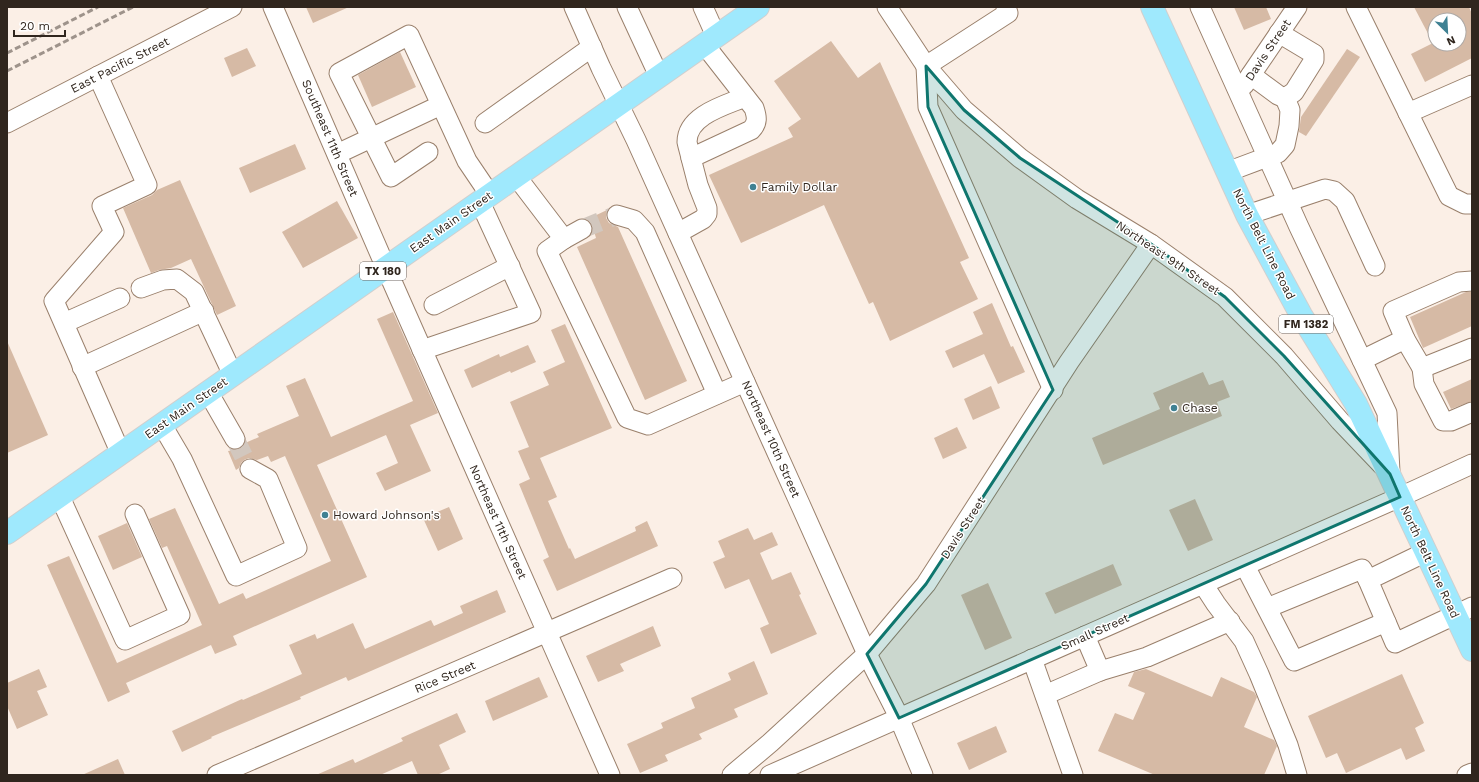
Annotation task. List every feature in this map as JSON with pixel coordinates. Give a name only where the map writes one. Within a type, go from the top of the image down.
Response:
[{"type":"main road","name":"East Main Street","points":[[7,533],[758,7]]},
{"type":"main road","name":"North Belt Line Road","points":[[1152,7],[1247,215],[1301,315],[1356,404],[1426,552],[1464,611],[1472,650]]},
{"type":"street","name":"East Pacific Street","points":[[7,123],[232,7]]},
{"type":"street","name":"Southeast 11th Street","points":[[273,7],[386,268]]},
{"type":"street","name":"Northeast 10th Street","points":[[574,7],[636,140],[867,654],[899,718],[924,775]]},
{"type":"street","points":[[627,7],[658,76]]},
{"type":"street","points":[[691,158],[751,130],[756,124],[754,108],[710,40],[703,7]]},
{"type":"street","name":"Northeast 9th Street","points":[[887,7],[926,66],[964,110],[1020,158],[1077,199],[1151,244],[1225,297],[1284,356],[1340,421],[1390,474]]},
{"type":"street","points":[[1006,7],[1008,13],[926,66],[928,107],[1053,390]]},
{"type":"street","name":"North Belt Line Road","points":[[1200,7],[1287,201],[1386,413],[1390,474]]},
{"type":"street","name":"Davis Street","points":[[1239,93],[1297,7]]},
{"type":"street","points":[[1356,7],[1449,196],[1465,204],[1472,204]]},
{"type":"street","points":[[1279,33],[1314,54],[1314,60],[1294,92],[1285,98]]},
{"type":"street","points":[[422,350],[531,312],[510,266],[485,198],[409,35],[340,73],[391,177],[428,152]]},
{"type":"street","points":[[485,124],[592,47]]},
{"type":"street","points":[[98,76],[147,185],[102,206],[114,232],[54,301],[121,454]]},
{"type":"street","points":[[1227,172],[1278,153],[1284,145],[1289,126],[1290,110],[1285,98],[1250,76]]},
{"type":"street","points":[[1408,113],[1472,85]]},
{"type":"street","points":[[678,233],[703,219],[707,214],[707,208],[698,185],[687,143],[689,134],[699,118],[746,97]]},
{"type":"street","points":[[337,154],[372,139],[441,105]]},
{"type":"street","points":[[516,176],[564,239]]},
{"type":"street","points":[[1247,215],[1325,188],[1334,191],[1345,201],[1375,266]]},
{"type":"street","points":[[617,215],[634,220],[645,232],[717,394]]},
{"type":"street","points":[[582,229],[547,250],[627,418],[648,425],[745,382]]},
{"type":"street","name":"Davis Street","points":[[732,775],[770,743],[867,654],[926,584],[1053,390],[1069,362],[1151,244]]},
{"type":"street","points":[[434,305],[510,266]]},
{"type":"street","name":"Northeast 11th Street","points":[[386,268],[610,775]]},
{"type":"street","points":[[141,288],[163,280],[177,279],[194,292],[233,375]]},
{"type":"street","points":[[1472,281],[1459,282],[1393,311],[1405,339],[1422,368],[1424,384],[1443,421],[1451,421],[1472,412]]},
{"type":"street","points":[[64,323],[120,298]]},
{"type":"street","points":[[82,367],[204,312]]},
{"type":"street","points":[[1362,360],[1405,339]]},
{"type":"street","points":[[1422,368],[1472,348]]},
{"type":"street","points":[[208,392],[235,439]]},
{"type":"street","points":[[162,425],[182,459],[236,576],[297,548],[268,479],[250,469]]},
{"type":"street","name":"Small Street","points":[[770,775],[1245,566],[1472,464]]},
{"type":"street","points":[[60,496],[125,640],[180,615],[135,514]]},
{"type":"street","points":[[1368,580],[1426,552]]},
{"type":"street","points":[[1245,566],[1294,661],[1386,622]]},
{"type":"street","points":[[1267,608],[1362,569],[1395,643],[1464,611]]},
{"type":"street","name":"Rice Street","points":[[217,775],[672,578]]},
{"type":"street","points":[[1203,584],[1244,641],[1288,745],[1297,775]]},
{"type":"street","points":[[1045,695],[1100,671],[1146,657],[1230,621]]},
{"type":"street","points":[[1085,636],[1100,671]]},
{"type":"street","points":[[1032,659],[1073,775]]},
{"type":"street","points":[[1467,775],[1472,772]]},
{"type":"highlighted area","points":[[926,66],[964,110],[1020,158],[1151,244],[1225,297],[1284,356],[1390,474],[1400,497],[899,718],[867,654],[926,584],[1053,390],[928,107]]},
{"type":"building","points":[[306,7],[349,7],[313,23]]},
{"type":"building","points":[[1234,7],[1266,7],[1271,19],[1244,30]]},
{"type":"building","points":[[1414,7],[1469,7],[1472,14],[1472,58],[1425,82],[1411,54],[1427,46],[1427,52],[1467,52],[1467,12],[1427,12],[1427,32]]},
{"type":"building","points":[[831,41],[858,78],[880,62],[969,258],[960,262],[978,299],[890,341],[873,302],[869,304],[824,205],[741,243],[709,175],[793,137],[788,128],[801,119],[774,81]]},
{"type":"building","points":[[247,48],[256,66],[232,77],[224,58]]},
{"type":"building","points":[[1347,49],[1360,57],[1306,136],[1299,132],[1301,117]]},
{"type":"building","points":[[400,52],[416,87],[372,107],[358,75]]},
{"type":"building","points":[[295,144],[306,169],[250,193],[239,168]]},
{"type":"building","points":[[180,180],[236,306],[217,315],[191,259],[171,268],[151,273],[123,208]]},
{"type":"building","points":[[337,201],[358,238],[303,268],[282,232]]},
{"type":"building","points":[[607,210],[606,218],[609,223],[618,227],[687,381],[645,400],[577,247],[596,238],[592,224],[588,219]]},
{"type":"building","points":[[1466,292],[1472,292],[1472,326],[1423,348],[1410,317]]},
{"type":"building","points":[[992,303],[1011,347],[1013,346],[1025,372],[998,384],[984,354],[953,368],[945,351],[983,334],[973,312]]},
{"type":"building","points":[[393,312],[438,413],[410,425],[431,471],[385,491],[376,473],[398,463],[386,435],[317,465],[367,577],[233,636],[237,645],[215,654],[211,645],[126,683],[130,692],[108,702],[47,565],[69,556],[117,663],[202,625],[167,546],[162,548],[149,519],[175,508],[219,604],[243,593],[246,599],[331,561],[285,456],[271,462],[268,456],[257,460],[249,458],[244,460],[236,470],[228,451],[240,449],[245,443],[259,437],[257,434],[299,416],[286,386],[305,378],[331,437],[413,401],[377,319]]},
{"type":"building","points":[[565,324],[612,428],[540,458],[557,497],[548,501],[569,549],[570,548],[575,559],[636,531],[635,527],[647,521],[658,546],[557,591],[543,560],[549,557],[519,484],[530,479],[518,451],[529,447],[510,402],[549,385],[543,372],[565,362],[551,330]]},
{"type":"building","points":[[7,341],[48,435],[7,453]]},
{"type":"building","points":[[528,345],[536,362],[511,373],[510,371],[472,388],[464,370],[499,354],[500,357]]},
{"type":"building","points":[[1203,372],[1209,385],[1223,380],[1230,397],[1217,402],[1222,416],[1103,465],[1092,438],[1160,409],[1153,393]]},
{"type":"building","points":[[1472,379],[1472,401],[1451,409],[1443,392]]},
{"type":"building","points":[[991,386],[1000,408],[973,420],[964,399]]},
{"type":"building","points":[[957,427],[967,448],[943,459],[934,438]]},
{"type":"building","points":[[1195,499],[1213,540],[1188,551],[1169,510]]},
{"type":"building","points":[[449,507],[463,539],[438,551],[423,518]]},
{"type":"building","points":[[127,523],[142,557],[113,570],[98,536]]},
{"type":"building","points":[[748,528],[754,540],[772,532],[778,545],[760,553],[772,580],[791,572],[801,594],[799,595],[817,634],[771,654],[760,628],[769,624],[749,579],[725,589],[713,562],[725,557],[718,541]]},
{"type":"building","points":[[1113,564],[1122,585],[1055,614],[1045,593]]},
{"type":"building","points":[[988,583],[1012,638],[985,650],[961,595]]},
{"type":"building","points":[[497,590],[506,612],[348,681],[346,677],[300,697],[301,699],[211,737],[212,738],[182,752],[172,731],[302,674],[289,645],[315,634],[317,639],[353,623],[365,649],[431,620],[434,626],[463,613],[460,606]]},
{"type":"building","points":[[653,626],[661,646],[620,664],[624,671],[598,682],[586,656]]},
{"type":"building","points":[[754,661],[768,694],[734,709],[738,717],[699,734],[702,739],[665,755],[668,761],[640,773],[627,744],[663,728],[661,723],[695,708],[691,698],[731,680],[728,673]]},
{"type":"building","points":[[39,669],[47,687],[37,691],[48,715],[17,729],[7,706],[7,683]]},
{"type":"building","points":[[1146,669],[1212,697],[1221,677],[1254,692],[1257,697],[1244,727],[1274,740],[1277,746],[1264,775],[1155,775],[1098,751],[1115,713],[1133,720],[1145,693],[1128,686],[1134,672]]},
{"type":"building","points":[[1402,674],[1424,723],[1415,728],[1425,751],[1406,760],[1401,748],[1346,773],[1337,753],[1326,758],[1308,716]]},
{"type":"building","points":[[539,677],[548,697],[493,721],[485,701]]},
{"type":"building","points":[[457,713],[466,732],[439,745],[450,769],[437,775],[418,775],[412,761],[380,775],[316,775],[353,759],[355,763],[403,741],[401,738]]},
{"type":"building","points":[[996,726],[1007,752],[969,770],[957,743]]},
{"type":"building","points":[[118,759],[125,775],[82,775]]},
{"type":"tunnel","points":[[582,229],[617,215]]},
{"type":"tunnel","points":[[235,439],[250,469]]},
{"type":"railway","points":[[7,53],[98,7]]},
{"type":"railway","points":[[7,71],[133,7]]},
{"type":"place","name":"Family Dollar","points":[[753,187]]},
{"type":"place","name":"Chase","points":[[1174,408]]},
{"type":"place","name":"Howard Johnson's","points":[[325,515]]}]
